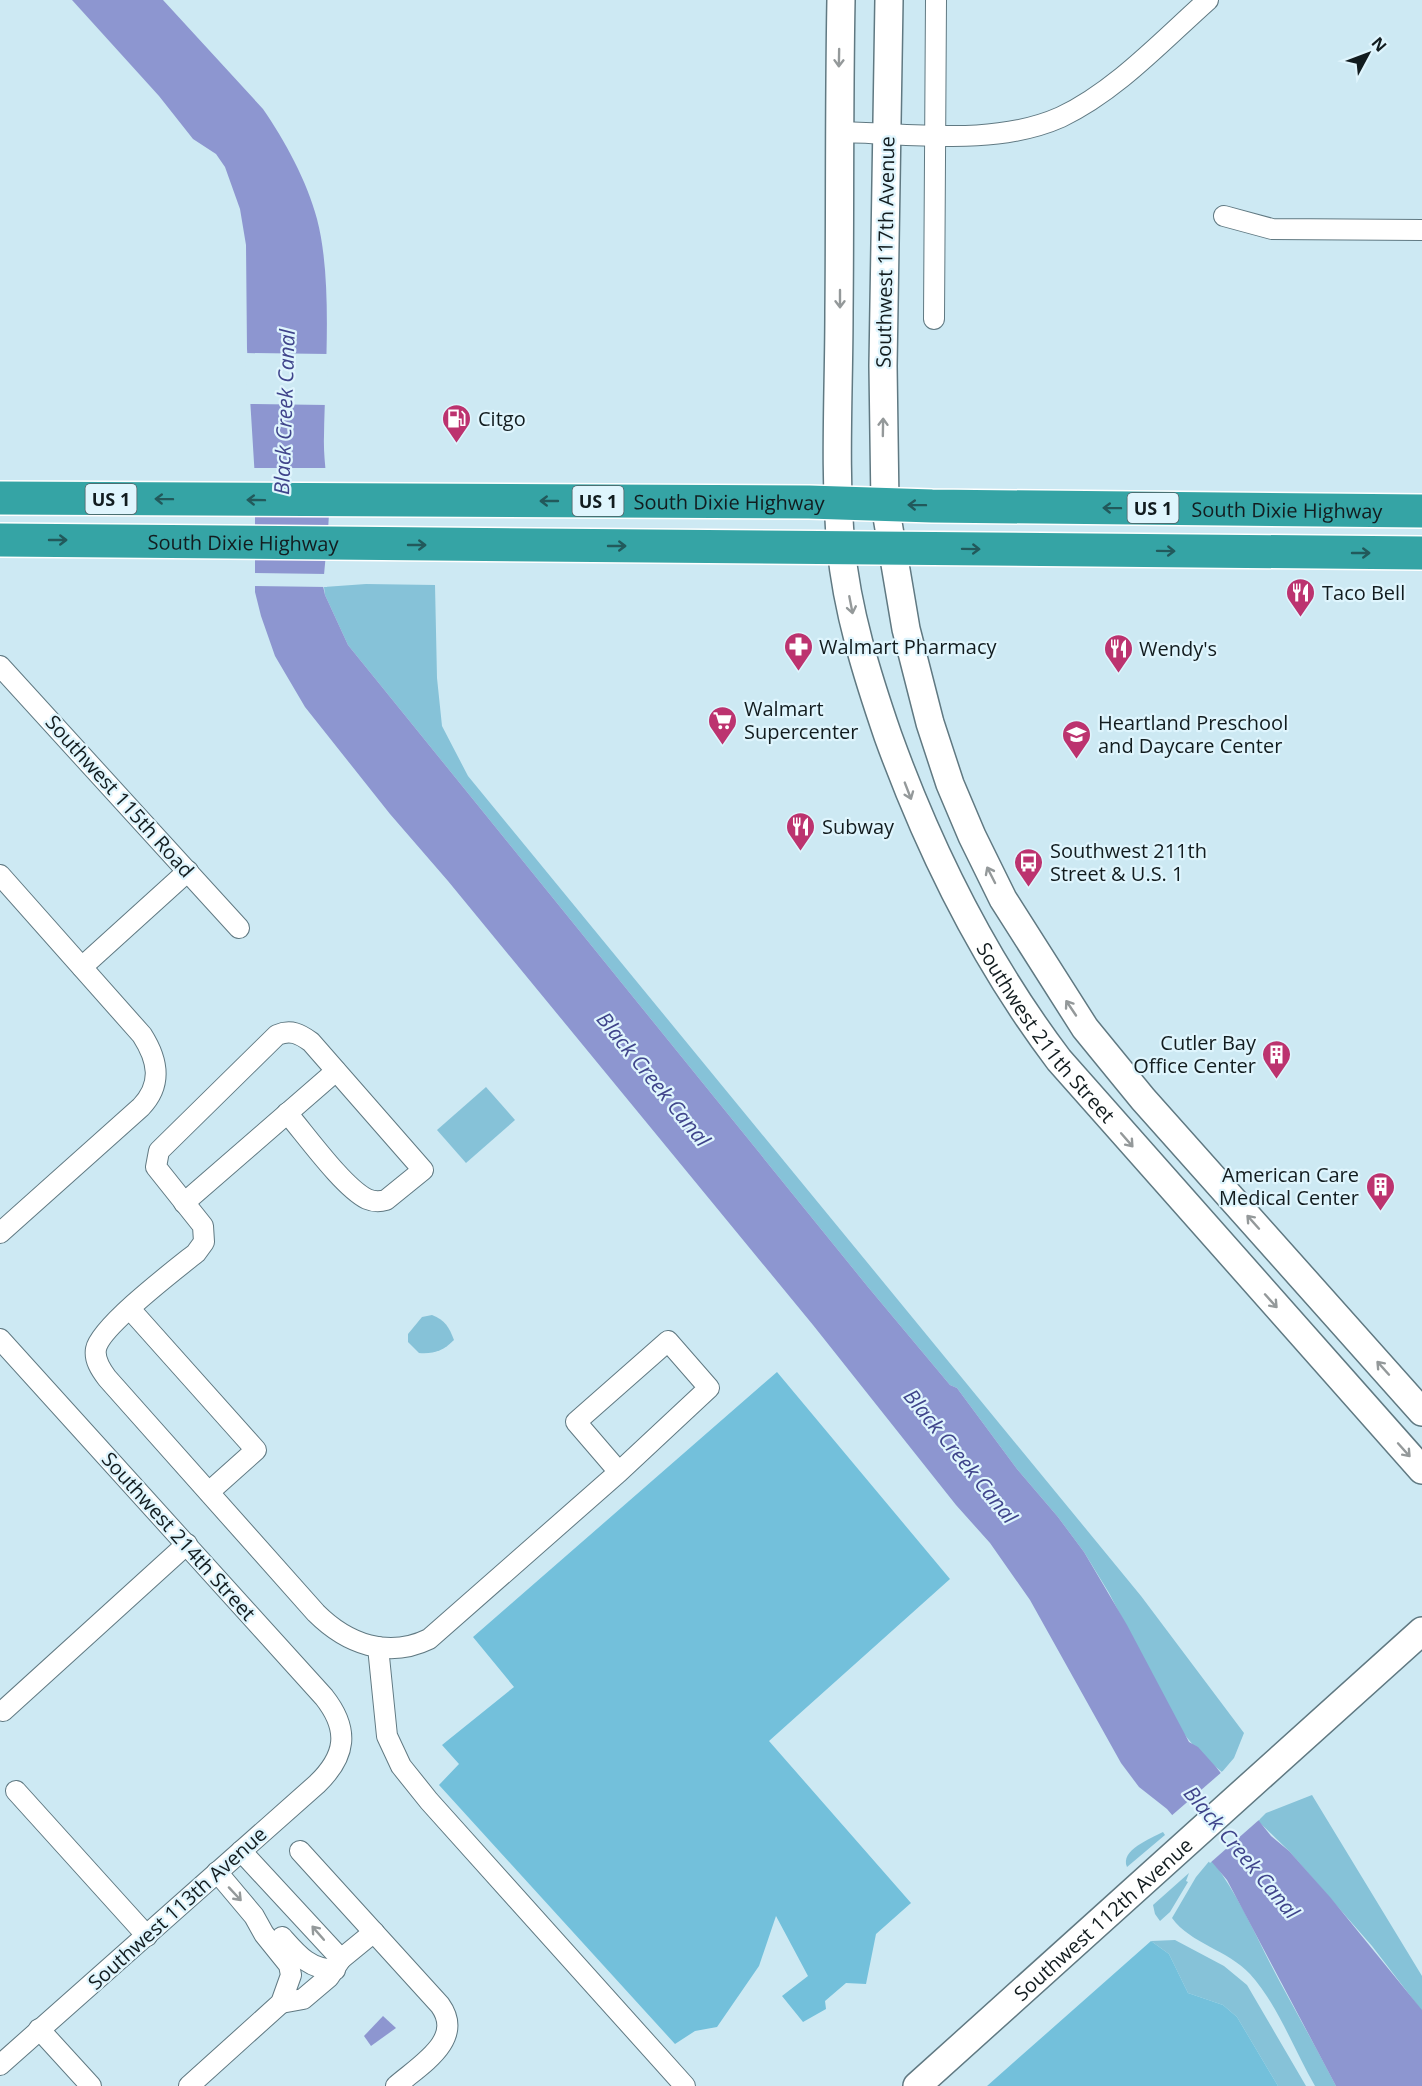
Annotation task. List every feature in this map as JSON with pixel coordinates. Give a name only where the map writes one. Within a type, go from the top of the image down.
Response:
[{"type":"highway","name":"South Dixie Highway","points":[[0,498],[839,503],[1422,511]]},
{"type":"highway","name":"South Dixie Highway","points":[[0,540],[1422,554]]},
{"type":"main road","points":[[839,503],[838,132],[841,0]]},
{"type":"main road","name":"Southwest 117th Avenue","points":[[885,505],[883,378],[889,0]]},
{"type":"main road","name":"Southwest 211th Street","points":[[839,503],[841,547],[862,654],[897,761],[944,874],[994,963],[1041,1036],[1075,1080],[1422,1470]]},
{"type":"main road","name":"Southwest 211th Street","points":[[885,505],[917,675],[950,784],[994,882],[1043,965],[1085,1028],[1125,1078],[1422,1412]]},
{"type":"main road","name":"Southwest 112th Avenue","points":[[917,2086],[1422,1631]]},
{"type":"street","points":[[934,319],[936,0]]},
{"type":"street","points":[[838,132],[935,135],[1006,131],[1059,118],[1075,110],[1121,76],[1208,0]]},
{"type":"street","points":[[1224,216],[1272,229],[1422,230]]},
{"type":"street","name":"Southwest 115th Road","points":[[0,666],[239,928]]},
{"type":"street","points":[[82,968],[188,871]]},
{"type":"street","points":[[0,875],[142,1035],[153,1055],[158,1076],[152,1094],[141,1107],[0,1233]]},
{"type":"street","points":[[287,1113],[348,1183],[367,1198],[379,1202],[386,1200],[423,1170],[302,1035],[285,1032],[272,1041],[159,1151],[156,1167],[203,1226],[204,1242],[196,1253],[130,1309],[98,1343],[98,1363],[107,1378],[335,1631],[358,1642],[401,1649],[429,1639],[619,1472],[709,1388],[668,1341],[576,1422],[619,1472]]},
{"type":"street","points":[[184,1203],[336,1071]]},
{"type":"street","points":[[130,1309],[256,1450],[209,1492]]},
{"type":"street","name":"Southwest 214th Street","points":[[4,1352],[187,1544],[331,1707],[339,1723],[341,1743]]},
{"type":"street","points":[[3,1711],[187,1544]]},
{"type":"street","points":[[378,1647],[387,1736],[401,1766],[429,1801],[685,2086]]},
{"type":"street","name":"Southwest 113th Avenue","points":[[0,2065],[327,1774],[337,1760],[341,1743]]},
{"type":"street","points":[[16,1791],[147,1936]]},
{"type":"street","points":[[241,1851],[338,1965]]},
{"type":"street","points":[[300,1851],[440,2005],[448,2021],[448,2033],[444,2043],[396,2086]]},
{"type":"street","points":[[217,1872],[254,1916],[291,1971],[282,2003]]},
{"type":"street","points":[[254,1916],[273,1926],[306,1962],[323,1970],[338,1965]]},
{"type":"street","points":[[189,2086],[282,2003],[303,1999],[374,1932]]},
{"type":"street","points":[[39,2030],[91,2086]]},
{"type":"shaded area","points":[[366,584],[435,585],[437,678],[442,726],[468,776],[1141,1596],[1244,1733],[1234,1758],[1222,1772],[1198,1750],[1178,1725],[1109,1593],[1084,1552],[1058,1517],[1017,1469],[957,1388],[950,1385],[868,1287],[348,645],[325,595],[324,587]]},
{"type":"shaded area","points":[[486,1087],[515,1120],[466,1163],[437,1130]]},
{"type":"shaded area","points":[[432,1315],[446,1324],[454,1340],[438,1351],[419,1353],[408,1342],[408,1334],[422,1317]]},
{"type":"shaded area","points":[[777,1372],[950,1579],[769,1741],[911,1903],[876,1934],[866,1984],[846,1983],[825,2001],[826,2009],[803,2022],[782,1996],[808,1976],[776,1916],[759,1966],[717,2027],[695,2031],[675,2044],[439,1785],[459,1764],[442,1745],[514,1687],[473,1637]]},
{"type":"shaded area","points":[[1312,1795],[1422,1976],[1422,2011],[1372,1946],[1289,1851],[1258,1821],[1266,1813]]},
{"type":"shaded area","points":[[1163,1832],[1165,1835],[1127,1867],[1126,1861],[1132,1850]]},
{"type":"shaded area","points":[[1211,1859],[1240,1905],[1336,2086],[1315,2086],[1269,2000],[1250,1974],[1231,1959],[1189,1934],[1172,1918],[1196,1877]]},
{"type":"shaded area","points":[[1189,1873],[1186,1881],[1188,1882],[1170,1912],[1160,1921],[1153,1905]]},
{"type":"shaded area","points":[[1175,1940],[1224,1966],[1247,1985],[1306,2086],[1278,2086],[1237,2017],[1223,2005],[1188,1993],[1169,1954],[1151,1941]]},
{"type":"shaded area","points":[[1151,1941],[1169,1954],[1188,1993],[1223,2005],[1237,2017],[1278,2086],[987,2086]]},
{"type":"water","name":"Black Creek Canal","points":[[72,0],[163,0],[263,109],[301,176],[317,219],[322,243],[327,298],[324,446],[329,514],[323,586],[348,645],[868,1287],[950,1385],[957,1388],[1017,1469],[1058,1517],[1084,1552],[1127,1625],[1189,1742],[1198,1747],[1271,1836],[1289,1851],[1330,1897],[1422,2010],[1422,2086],[1336,2086],[1227,1880],[1167,1809],[1139,1787],[1121,1763],[1030,1600],[990,1543],[956,1505],[813,1325],[448,881],[390,814],[305,707],[275,656],[255,592],[255,479],[247,349],[246,245],[240,209],[225,167],[216,154],[193,139],[159,96]]},
{"type":"water","points":[[383,2016],[396,2028],[371,2046],[364,2036]]},
{"type":"pier","points":[[245,353],[328,354],[327,405],[247,404]]},
{"type":"pier","points":[[252,468],[328,468],[332,513],[252,513]]},
{"type":"pier","points":[[252,573],[327,574],[327,587],[252,586]]},
{"type":"pier","points":[[1223,1771],[1260,1819],[1210,1863],[1170,1817]]},
{"type":"place","name":"Citgo","points":[[457,444]]},
{"type":"place","name":"Taco Bell","points":[[1301,618]]},
{"type":"place","name":"Walmart Pharmacy","points":[[798,672]]},
{"type":"place","name":"Wendy's","points":[[1118,674]]},
{"type":"place","name":"Walmart Supercenter","points":[[723,746]]},
{"type":"place","name":"Heartland Preschool and Daycare Center","points":[[1077,760]]},
{"type":"place","name":"Subway","points":[[801,852]]},
{"type":"place","name":"Southwest 211th Street & U.S. 1","points":[[1029,888]]},
{"type":"place","name":"Cutler Bay Office Center","points":[[1277,1080]]},
{"type":"place","name":"American Care Medical Center","points":[[1380,1212]]}]
